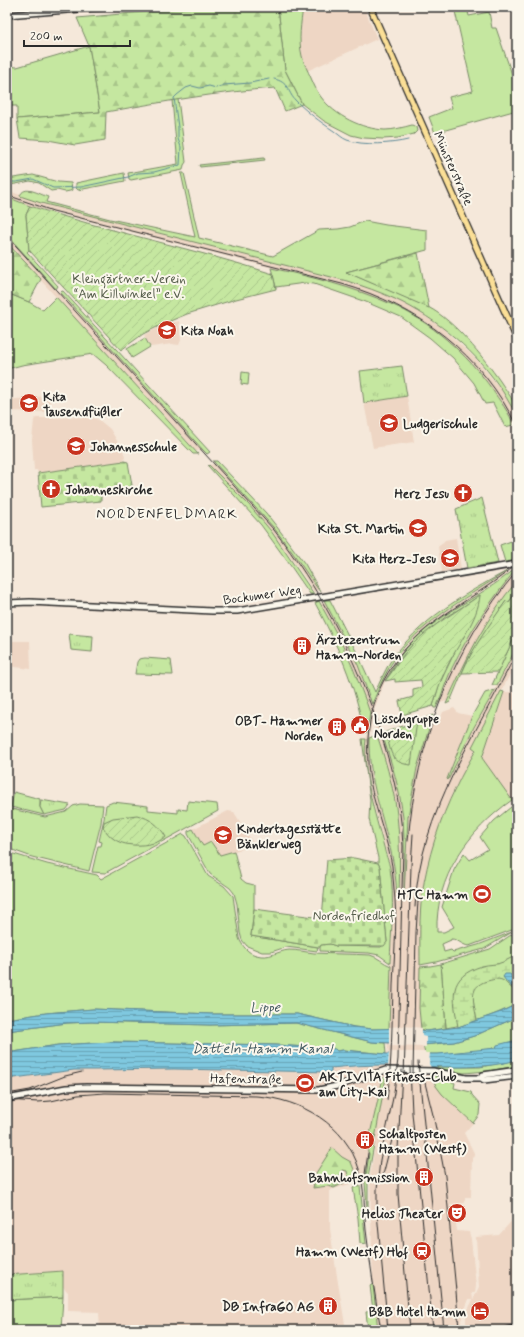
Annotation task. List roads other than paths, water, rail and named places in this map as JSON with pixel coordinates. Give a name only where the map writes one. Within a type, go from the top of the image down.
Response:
[{"type":"main road","points":[[7,15],[103,7]]},
{"type":"main road","name":"Münsterstraße","points":[[370,7],[517,339]]},
{"type":"main road","name":"Bockumer Weg","points":[[7,603],[30,602],[237,611],[517,564]]},
{"type":"main road","name":"Hafenstraße","points":[[7,1099],[66,1088],[86,1087],[319,1090],[332,1088],[388,1070],[433,1071],[460,1077],[481,1078],[484,1080],[517,1076]]},
{"type":"main road","name":"Hafenstraße","points":[[481,1078],[483,1076],[517,1070]]},
{"type":"main road","points":[[507,1330],[517,1328]]},
{"type":"water","points":[[505,974],[510,974],[512,977],[517,978],[517,988],[508,983],[503,977]]},
{"type":"water","points":[[517,1004],[517,1017],[474,1036],[454,1042],[423,1045],[372,1042],[296,1023],[210,1025],[91,1022],[67,1023],[7,1031],[7,1019],[46,1013],[93,1009],[211,1014],[297,1014],[354,1027],[372,1029],[404,1028],[427,1031],[458,1027],[501,1012]]},
{"type":"water","name":"Datteln-Hamm-Kanal","points":[[517,1040],[517,1060],[485,1066],[452,1067],[365,1065],[331,1068],[331,1072],[174,1069],[74,1070],[7,1079],[7,1053],[58,1045],[112,1042],[276,1045],[386,1054],[438,1054],[496,1048],[497,1045]]},
{"type":"waterway","points":[[7,182],[33,179],[53,188],[81,187],[128,177],[138,173],[154,172],[180,165],[181,147],[178,139],[174,98],[177,95],[186,88],[192,86],[200,88],[209,86],[216,88],[224,85],[250,83],[269,79]]},
{"type":"waterway","points":[[274,79],[282,82],[287,87],[292,97],[318,120],[347,140],[378,144],[408,140]]},
{"type":"railway","points":[[7,195],[53,211],[342,284],[397,306],[422,320],[467,356],[486,377],[503,401],[517,427]]},
{"type":"railway","points":[[7,236],[274,530],[291,552],[320,597],[344,643],[356,668],[376,719],[394,781],[400,813],[403,846],[398,1059],[394,1093],[380,1160],[377,1189],[377,1213],[388,1330]]},
{"type":"railway","points":[[387,1100],[392,1042],[396,911],[392,866],[370,782],[368,747],[372,712],[384,680],[405,649],[435,622],[501,577],[517,564]]},
{"type":"railway","points":[[408,841],[412,804],[419,768],[429,733],[442,698],[456,664],[474,631],[494,600],[517,571]]},
{"type":"railway","points":[[415,907],[419,872],[427,839],[439,806],[453,774],[517,651]]},
{"type":"railway","points":[[404,1076],[413,834]]},
{"type":"railway","points":[[413,1073],[418,901]]},
{"type":"railway","points":[[418,1062],[444,1330]]},
{"type":"railway","points":[[410,1067],[412,1113],[433,1330]]},
{"type":"railway","points":[[402,1070],[398,1150],[398,1194],[410,1330]]},
{"type":"railway","points":[[7,1094],[30,1090],[65,1076],[82,1072]]},
{"type":"railway","points":[[424,1079],[434,1119],[445,1176],[459,1330]]},
{"type":"railway","points":[[7,1100],[38,1102],[51,1101],[78,1095],[105,1093],[256,1096],[289,1102],[320,1117],[333,1127],[344,1139],[353,1153],[359,1169],[363,1192],[369,1255],[381,1330]]},
{"type":"railway","points":[[383,1175],[395,1128]]},
{"type":"railway","points":[[364,1181],[368,1153]]},
{"type":"place","name":"Kita Noah","points":[[167,330]]},
{"type":"place","name":"Kita Tausendfüßler","points":[[29,403]]},
{"type":"place","name":"Ludgerischule","points":[[389,423]]},
{"type":"place","name":"Johannesschule","points":[[76,446]]},
{"type":"place","name":"Johanneskirche","points":[[51,489]]},
{"type":"place","name":"Herz Jesu","points":[[463,493]]},
{"type":"place","name":"Kita St. Martin","points":[[418,528]]},
{"type":"place","name":"Kita Herz-Jesu","points":[[450,558]]},
{"type":"place","name":"Ärztezentrum Hamm-Norden","points":[[302,646]]},
{"type":"place","name":"Löschgruppe Norden","points":[[360,725]]},
{"type":"place","name":"OBT- Hammer Norden","points":[[337,727]]},
{"type":"place","name":"Kindertagesstätte Bänklerweg","points":[[223,835]]},
{"type":"place","name":"HTC Hamm","points":[[482,894]]},
{"type":"place","name":"AKTIVITA Fitness-Club am City-Kai","points":[[305,1083]]},
{"type":"place","name":"Schaltposten Hamm (Westf)","points":[[365,1140]]},
{"type":"place","name":"Bahnhofsmission","points":[[424,1177]]},
{"type":"place","name":"Helios Theater","points":[[457,1213]]},
{"type":"place","name":"Hamm (Westf) Hbf","points":[[422,1251]]},
{"type":"place","name":"DB InfraGO AG","points":[[328,1306]]},
{"type":"place","name":"B&B Hotel Hamm","points":[[480,1311]]},
{"type":"district","name":"NORDENFELDMARK","points":[[167,513]]},
{"type":"park label","name":"Kleingärtner-Verein “Am Killwinkel” e.V.","points":[[129,286]]},
{"type":"park label","name":"Nordenfriedhof","points":[[354,915]]},
{"type":"water label","name":"Lippe","points":[[265,1007]]}]
